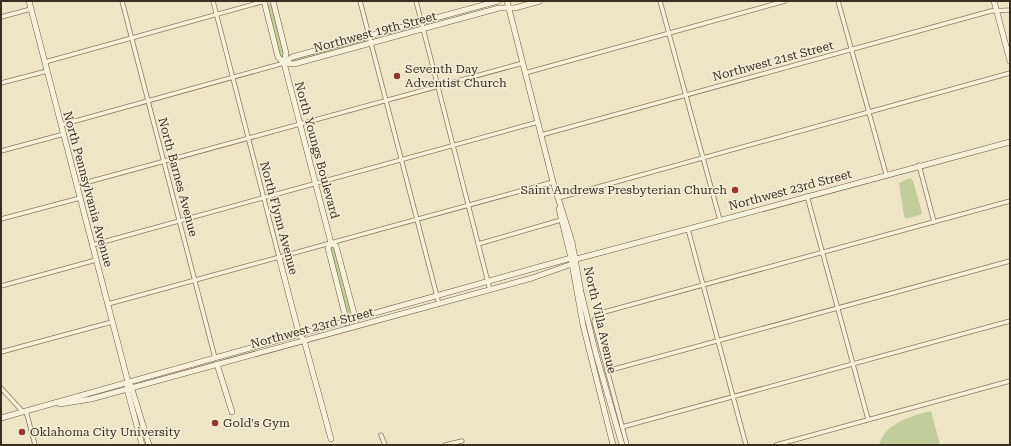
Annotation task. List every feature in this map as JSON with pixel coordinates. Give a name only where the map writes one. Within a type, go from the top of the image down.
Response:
[{"type":"main road","name":"North Pennsylvania Avenue","points":[[29,1],[128,382]]},
{"type":"main road","name":"North Youngs Boulevard","points":[[264,1],[278,57],[284,63]]},
{"type":"main road","name":"North Youngs Boulevard","points":[[273,1],[286,53],[284,63],[331,242],[336,246],[357,326]]},
{"type":"main road","name":"Northwest 19th Street","points":[[284,63],[292,57],[498,1]]},
{"type":"main road","name":"North Villa Avenue","points":[[507,1],[553,182],[572,242],[573,261],[583,325],[613,445]]},
{"type":"main road","name":"Northwest 19th Street","points":[[284,63],[294,64],[499,8],[509,8],[540,1]]},
{"type":"main road","points":[[994,1],[1010,61]]},
{"type":"main road","name":"Northwest 23rd Street","points":[[1,418],[299,334],[489,283],[547,265],[573,261],[919,165],[1010,142]]},
{"type":"main road","name":"North Villa Avenue","points":[[558,199],[561,220],[581,292],[598,366],[607,389],[622,445]]},
{"type":"main road","name":"North Youngs Boulevard","points":[[331,242],[328,248],[349,328]]},
{"type":"main road","name":"North Flynn Avenue","points":[[279,257],[299,334],[304,340],[331,439]]},
{"type":"main road","name":"Northwest 23rd Street","points":[[50,405],[86,400],[512,284],[550,272],[573,261]]},
{"type":"main road","points":[[547,265],[550,272]]},
{"type":"main road","points":[[529,271],[532,278]]},
{"type":"main road","points":[[510,276],[512,284]]},
{"type":"main road","points":[[458,291],[474,294],[480,285]]},
{"type":"main road","points":[[390,310],[391,317]]},
{"type":"main road","points":[[272,342],[274,349]]},
{"type":"main road","points":[[250,348],[252,354]]},
{"type":"main road","points":[[217,364],[223,356]]},
{"type":"main road","points":[[203,361],[217,364]]},
{"type":"main road","points":[[217,364],[232,412]]},
{"type":"main road","points":[[598,366],[597,383],[607,389]]},
{"type":"main road","points":[[128,382],[149,445]]},
{"type":"main road","points":[[130,388],[142,445]]},
{"type":"main road","points":[[84,394],[86,400]]},
{"type":"street","name":"North Barnes Avenue","points":[[122,1],[215,358]]},
{"type":"street","name":"North Flynn Avenue","points":[[213,1],[279,257]]},
{"type":"street","points":[[45,62],[264,1]]},
{"type":"street","points":[[360,1],[439,304]]},
{"type":"street","points":[[416,1],[490,290]]},
{"type":"street","points":[[660,1],[720,220]]},
{"type":"street","points":[[525,73],[785,1]]},
{"type":"street","points":[[838,1],[886,174]]},
{"type":"street","points":[[1,17],[31,8]]},
{"type":"street","name":"Northwest 21st Street","points":[[541,135],[991,11],[1010,10]]},
{"type":"street","name":"Northwest 19th Street","points":[[61,125],[284,63]]},
{"type":"street","points":[[77,185],[523,63]]},
{"type":"street","points":[[1,83],[47,70]]},
{"type":"street","points":[[558,199],[1010,73]]},
{"type":"street","points":[[92,245],[538,122]]},
{"type":"street","points":[[1,151],[64,134]]},
{"type":"street","points":[[919,165],[934,222]]},
{"type":"street","points":[[108,304],[553,182]]},
{"type":"street","points":[[808,196],[868,419]]},
{"type":"street","points":[[1,219],[80,198]]},
{"type":"street","points":[[703,285],[1010,201]]},
{"type":"street","points":[[478,244],[561,220]]},
{"type":"street","points":[[688,229],[746,445]]},
{"type":"street","points":[[1,286],[96,260]]},
{"type":"street","points":[[607,371],[1010,261]]},
{"type":"street","name":"North Villa Avenue","points":[[627,445],[594,321],[597,314],[703,285]]},
{"type":"street","points":[[622,427],[1010,321]]},
{"type":"street","points":[[1,352],[112,322]]},
{"type":"street","points":[[776,445],[1010,380]]},
{"type":"street","points":[[1,388],[24,411],[35,445]]},
{"type":"street","points":[[382,435],[385,445]]},
{"type":"street","points":[[445,445],[462,440]]},
{"type":"green space","points":[[269,3],[273,6],[285,53],[283,58],[280,56],[267,6]]},
{"type":"green space","points":[[365,39],[367,41],[294,63],[291,61],[292,59]]},
{"type":"green space","points":[[910,178],[913,181],[922,213],[906,219],[904,216],[899,183]]},
{"type":"green space","points":[[334,245],[352,315],[351,316],[347,315],[329,246]]},
{"type":"green space","points":[[931,411],[940,445],[879,445],[882,437],[893,426],[907,418]]},
{"type":"place","name":"Seventh Day Adventist Church","points":[[397,76]]},
{"type":"place","name":"Saint Andrews Presbyterian Church","points":[[735,190]]},
{"type":"place","name":"Gold's Gym","points":[[215,423]]},
{"type":"place","name":"Oklahoma City University","points":[[22,432]]}]
